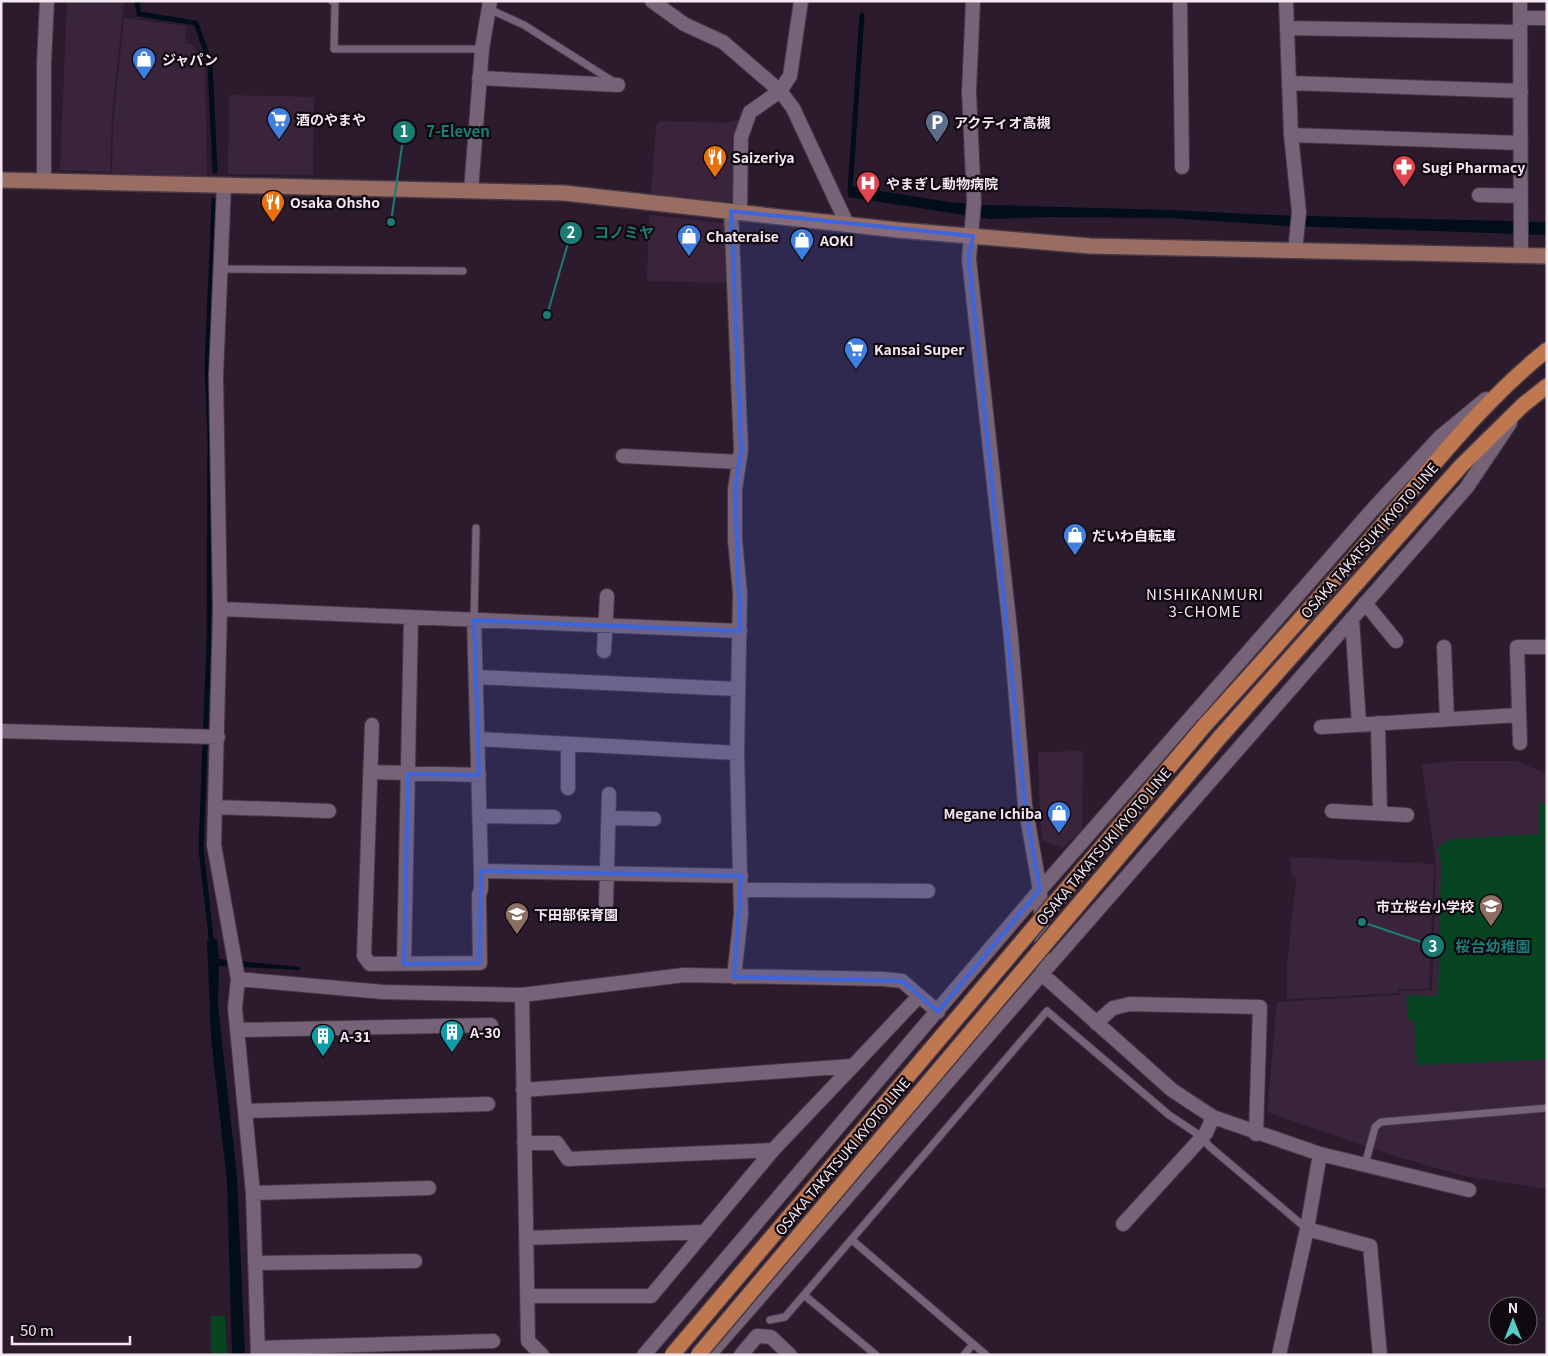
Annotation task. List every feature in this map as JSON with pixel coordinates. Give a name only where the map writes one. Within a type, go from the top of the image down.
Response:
[{"type":"main road","name":"OSAKA TAKATSUKI KYOTO LINE","points":[[672,1355],[1205,725],[1316,602],[1450,445],[1522,370],[1547,350]]},
{"type":"main road","name":"OSAKA TAKATSUKI KYOTO LINE","points":[[698,1355],[1220,737],[1461,466],[1523,405],[1547,386]]},
{"type":"street","points":[[44,180],[44,63],[47,1]]},
{"type":"street","points":[[734,977],[741,914],[737,753],[740,593],[735,540],[735,489],[741,450],[736,212],[741,137],[750,112],[780,91],[790,76],[801,1]]},
{"type":"street","points":[[973,1],[969,92],[974,202],[969,259],[1008,610],[1025,805],[1040,890],[1043,975],[1172,1090],[1213,1117],[1256,1134],[1320,1154],[1469,1190]]},
{"type":"street","points":[[1180,1],[1182,167]]},
{"type":"street","points":[[1286,1],[1291,135],[1299,212],[1299,229],[1295,251]]},
{"type":"street","points":[[1520,1],[1521,255]]},
{"type":"street","points":[[653,2],[684,24],[722,42],[780,91],[793,108],[847,224]]},
{"type":"street","points":[[471,191],[479,78],[490,5]]},
{"type":"street","points":[[1287,28],[1520,25],[1547,18]]},
{"type":"street","points":[[479,78],[618,85]]},
{"type":"street","points":[[1289,82],[1521,91]]},
{"type":"street","points":[[1291,135],[1520,143]]},
{"type":"street","points":[[1,180],[564,193],[847,224],[973,229],[1090,246],[1547,256]]},
{"type":"street","points":[[224,185],[216,376],[220,609],[209,737],[215,807],[214,845],[237,968],[235,1008],[253,1193],[258,1351],[493,1341]]},
{"type":"street","points":[[1479,195],[1521,196]]},
{"type":"street","points":[[644,1355],[1040,890],[1374,509],[1440,437],[1522,370]]},
{"type":"street","points":[[709,1355],[789,1261],[1043,975],[1467,487],[1523,405]]},
{"type":"street","points":[[622,456],[739,462]]},
{"type":"street","points":[[604,651],[607,596]]},
{"type":"street","points":[[1365,603],[1396,641]]},
{"type":"street","points":[[220,609],[740,631]]},
{"type":"street","points":[[404,964],[411,617]]},
{"type":"street","points":[[1352,618],[1359,724]]},
{"type":"street","points":[[372,725],[364,956],[370,964],[480,963],[479,895],[481,871],[474,620]]},
{"type":"street","points":[[1520,743],[1517,646],[1547,647]]},
{"type":"street","points":[[1444,647],[1446,719]]},
{"type":"street","points":[[476,677],[737,689]]},
{"type":"street","points":[[1321,726],[1519,715]]},
{"type":"street","points":[[1378,723],[1380,812]]},
{"type":"street","points":[[1,731],[209,737]]},
{"type":"street","points":[[478,739],[737,753]]},
{"type":"street","points":[[568,744],[568,788]]},
{"type":"street","points":[[370,772],[479,775]]},
{"type":"street","points":[[606,904],[609,794]]},
{"type":"street","points":[[215,807],[329,811]]},
{"type":"street","points":[[1332,811],[1380,812],[1407,815]]},
{"type":"street","points":[[480,816],[554,817]]},
{"type":"street","points":[[608,818],[654,819]]},
{"type":"street","points":[[481,871],[606,874],[741,883],[928,891]]},
{"type":"street","points":[[237,968],[383,992],[522,995],[684,975],[883,979],[902,982],[938,1012]]},
{"type":"street","points":[[522,995],[528,1341],[542,1355]]},
{"type":"street","points":[[527,1296],[651,1296],[773,1150],[918,996]]},
{"type":"street","points":[[1096,1023],[1113,1008],[1130,1004],[1260,1007],[1256,1134]]},
{"type":"street","points":[[237,1030],[491,1025]]},
{"type":"street","points":[[523,1090],[853,1066]]},
{"type":"street","points":[[245,1111],[488,1104]]},
{"type":"street","points":[[1123,1224],[1202,1137],[1213,1117]]},
{"type":"street","points":[[524,1143],[556,1143],[568,1159],[773,1150]]},
{"type":"street","points":[[1280,1355],[1307,1229],[1320,1154]]},
{"type":"street","points":[[253,1193],[429,1188]]},
{"type":"street","points":[[1307,1229],[1370,1246],[1380,1355]]},
{"type":"street","points":[[526,1238],[705,1232]]},
{"type":"street","points":[[255,1263],[415,1261]]},
{"type":"street","points":[[741,1355],[758,1336],[771,1337],[790,1355]]},
{"type":"lane","points":[[332,1],[335,2],[334,49],[482,49]]},
{"type":"lane","points":[[490,5],[618,85]]},
{"type":"lane","points":[[220,269],[463,271]]},
{"type":"lane","points":[[474,620],[476,528]]},
{"type":"lane","points":[[770,1320],[785,1317],[1048,1011],[1170,1115],[1202,1137],[1209,1146],[1307,1229]]},
{"type":"lane","points":[[1365,1165],[1374,1127],[1381,1122],[1547,1108]]},
{"type":"lane","points":[[852,1240],[986,1355]]},
{"type":"lane","points":[[804,1295],[876,1355]]},
{"type":"lane","points":[[964,1355],[973,1344]]},
{"type":"highlighted area","points":[[731,211],[973,236],[969,259],[1025,805],[1040,890],[938,1012],[902,981],[734,977],[741,876],[481,871],[480,963],[404,964],[408,774],[479,775],[474,620],[740,631],[735,489],[741,450]]},
{"type":"shaded area","points":[[67,1],[124,1],[112,113],[110,172],[60,170]]},
{"type":"shaded area","points":[[124,18],[186,26],[185,43],[193,45],[205,69],[207,178],[112,173],[113,126]]},
{"type":"shaded area","points":[[229,95],[314,97],[313,175],[228,174]]},
{"type":"shaded area","points":[[745,118],[736,198],[732,202],[651,194],[656,126],[660,121],[725,123]]},
{"type":"shaded area","name":"Chateraise","points":[[649,215],[724,223],[729,232],[730,283],[647,281]]},
{"type":"shaded area","points":[[1083,751],[1082,830],[1063,848],[1043,841],[1040,822],[1038,752]]},
{"type":"shaded area","name":"市立桜台小学校","points":[[1451,761],[1516,761],[1547,774],[1547,1189],[1464,1176],[1391,1155],[1267,1112],[1277,1002],[1399,995],[1400,991],[1432,990],[1436,864],[1422,765]]},
{"type":"shaded area","points":[[1291,857],[1434,864],[1429,989],[1398,989],[1398,993],[1287,999],[1287,965],[1296,880],[1291,873]]},
{"type":"green space","points":[[1539,803],[1547,803],[1547,1059],[1417,1065],[1414,1020],[1408,1020],[1406,995],[1438,996],[1441,863],[1437,848],[1450,839],[1539,834]]},
{"type":"green space","points":[[211,1316],[225,1316],[227,1355],[211,1355]]},
{"type":"water","points":[[849,186],[949,202],[986,205],[1547,222],[1547,235],[1290,226],[1169,218],[1048,217],[991,219],[848,197]]},
{"type":"water","points":[[217,939],[219,959],[300,967],[300,970],[219,966],[218,1005],[237,1177],[245,1355],[232,1355],[227,1181],[211,1037],[207,941]]},
{"type":"waterway","points":[[137,1],[139,14],[196,23],[210,63],[215,171]]},
{"type":"waterway","points":[[850,191],[862,15]]},
{"type":"waterway","points":[[212,946],[201,849],[209,640],[210,438],[207,368],[214,200]]},
{"type":"place","name":"ジャパン","points":[[144,80]]},
{"type":"place","name":"酒のやまや","points":[[279,140]]},
{"type":"place","name":"アクティオ高槻","points":[[937,143]]},
{"type":"place","name":"Saizeriya","points":[[715,178]]},
{"type":"place","name":"Sugi Pharmacy","points":[[1404,188]]},
{"type":"place","name":"やまぎし動物病院","points":[[868,204]]},
{"type":"place","name":"7-Eleven","points":[[391,222]]},
{"type":"place","name":"Osaka Ohsho","points":[[273,223]]},
{"type":"place","name":"Chateraise","points":[[689,257]]},
{"type":"place","name":"AOKI","points":[[802,261]]},
{"type":"place","name":"コノミヤ","points":[[547,315]]},
{"type":"place","name":"Kansai Super","points":[[856,370]]},
{"type":"place","name":"だいわ自転車","points":[[1075,556]]},
{"type":"place","name":"Megane Ichiba","points":[[1059,834]]},
{"type":"place","name":"桜台幼稚園","points":[[1362,922]]},
{"type":"place","name":"市立桜台小学校","points":[[1491,927]]},
{"type":"place","name":"下田部保育園","points":[[517,935]]},
{"type":"place","name":"A-30","points":[[452,1053]]},
{"type":"place","name":"A-31","points":[[323,1057]]},
{"type":"district","name":"NISHIKANMURI 3-CHOME","points":[[1205,602]]}]
